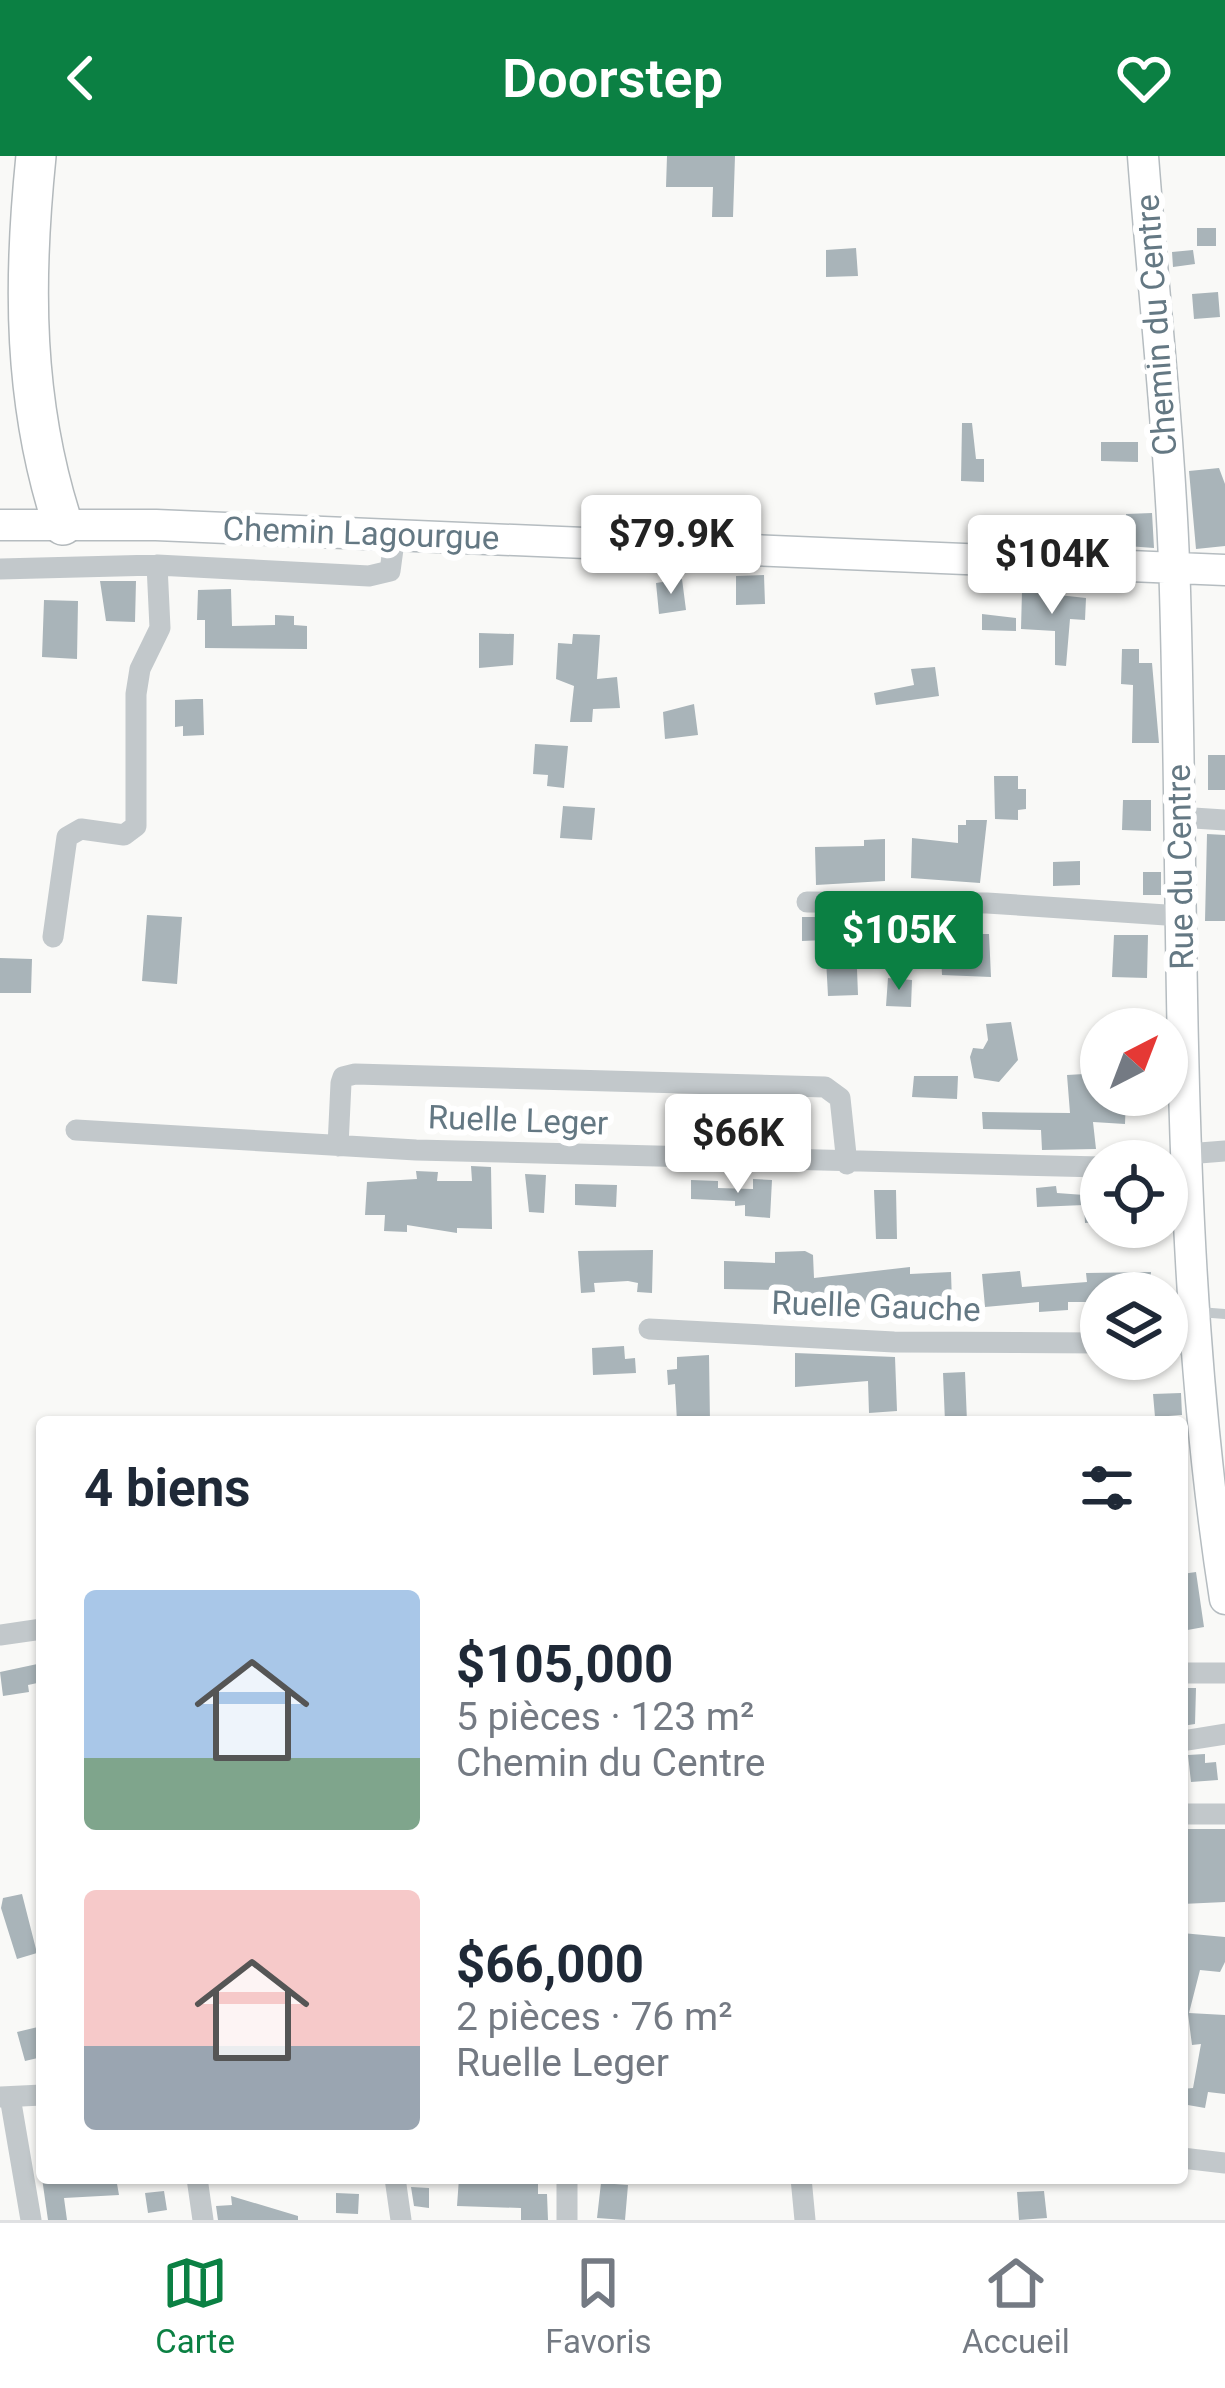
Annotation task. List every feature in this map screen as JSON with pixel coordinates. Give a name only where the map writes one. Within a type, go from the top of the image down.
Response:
[{"type":"highway","points":[[37,156],[28,283],[32,380],[39,452],[63,525]]},
{"type":"street","name":"Chemin du Centre","points":[[1143,156],[1174,566]]},
{"type":"street","name":"Chemin Lagourgue","points":[[0,525],[395,534],[1225,570]]},
{"type":"street","points":[[0,569],[157,565],[369,576],[390,571],[395,534]]},
{"type":"street","points":[[53,937],[67,837],[81,829],[124,835],[136,826],[136,694],[140,669],[160,628],[157,565]]},
{"type":"street","name":"Rue du Centre","points":[[1174,566],[1180,1140]]},
{"type":"street","points":[[1178,817],[1225,820]]},
{"type":"street","points":[[807,902],[987,903],[1181,916]]},
{"type":"street","points":[[338,1146],[341,1083],[343,1077],[355,1074],[825,1087],[840,1098],[847,1164]]},
{"type":"street","name":"Ruelle Leger","points":[[76,1130],[338,1146],[847,1164],[1080,1167]]},
{"type":"street","points":[[1188,1161],[1225,1151]]},
{"type":"street","name":"Rue du Centre","points":[[1188,1203],[1210,1313],[1188,1337]]},
{"type":"street","name":"Ruelle Gauche","points":[[649,1329],[894,1342],[1080,1343]]},
{"type":"street","name":"Rue du Centre","points":[[1188,1377],[1225,1599]]},
{"type":"street","points":[[0,1635],[36,1630]]},
{"type":"street","points":[[1188,1673],[1225,1673]]},
{"type":"street","points":[[1188,1740],[1225,1734]]},
{"type":"street","points":[[1188,1814],[1225,1814]]},
{"type":"street","points":[[31,2220],[5,2097],[36,2095]]},
{"type":"street","points":[[1188,2159],[1225,2163]]},
{"type":"street","points":[[198,2184],[203,2220]]},
{"type":"street","points":[[396,2184],[400,2220]]},
{"type":"street","points":[[567,2184],[567,2220]]},
{"type":"street","points":[[802,2184],[805,2220]]},
{"type":"building","points":[[667,156],[735,156],[733,217],[712,217],[713,187],[666,187]]},
{"type":"building","points":[[1197,228],[1216,228],[1216,246],[1197,246]]},
{"type":"building","points":[[856,248],[858,276],[826,277],[826,250]]},
{"type":"building","points":[[1193,250],[1195,264],[1173,267],[1172,252]]},
{"type":"building","points":[[1218,292],[1220,317],[1194,319],[1192,294]]},
{"type":"building","points":[[962,423],[972,423],[976,459],[984,459],[984,482],[961,481]]},
{"type":"building","points":[[1101,442],[1138,442],[1138,462],[1101,461]]},
{"type":"building","points":[[1219,468],[1225,484],[1225,546],[1196,549],[1189,471]]},
{"type":"building","points":[[1152,513],[1154,548],[1127,546],[1126,514]]},
{"type":"building","points":[[764,575],[765,604],[736,605],[736,576]]},
{"type":"building","points":[[682,579],[686,610],[659,614],[656,583]]},
{"type":"building","points":[[100,581],[136,581],[135,622],[106,621]]},
{"type":"building","points":[[231,589],[232,626],[275,625],[275,615],[294,616],[294,625],[307,626],[307,649],[205,648],[205,620],[197,620],[198,590]]},
{"type":"building","points":[[1022,591],[1086,598],[1085,620],[1070,619],[1066,666],[1055,665],[1055,631],[1021,629]]},
{"type":"building","points":[[44,600],[78,601],[77,659],[42,657]]},
{"type":"building","points":[[982,614],[1016,618],[1016,631],[982,630]]},
{"type":"building","points":[[479,633],[514,634],[513,665],[479,668]]},
{"type":"building","points":[[573,634],[600,635],[597,679],[617,677],[620,708],[593,709],[592,722],[570,722],[574,686],[556,679],[558,643],[572,644]]},
{"type":"building","points":[[1122,649],[1139,649],[1139,663],[1152,663],[1159,743],[1132,743],[1133,685],[1121,684]]},
{"type":"building","points":[[935,667],[939,696],[876,705],[874,693],[914,685],[911,669]]},
{"type":"building","points":[[203,699],[204,735],[183,736],[183,726],[175,727],[175,700]]},
{"type":"building","points":[[694,704],[698,735],[665,739],[663,712]]},
{"type":"building","points":[[535,744],[568,746],[564,788],[547,786],[548,775],[533,774]]},
{"type":"building","points":[[1208,755],[1225,755],[1225,790],[1208,790]]},
{"type":"building","points":[[994,776],[1018,776],[1018,789],[1026,789],[1026,809],[1018,810],[1018,820],[995,819]]},
{"type":"building","points":[[1123,800],[1151,800],[1151,831],[1122,830]]},
{"type":"building","points":[[563,806],[595,808],[592,840],[560,838]]},
{"type":"building","points":[[966,820],[987,820],[980,883],[911,878],[912,838],[958,843],[958,825],[966,825]]},
{"type":"building","points":[[1207,834],[1225,835],[1225,921],[1205,921]]},
{"type":"building","points":[[885,839],[885,881],[816,885],[815,847],[864,846],[864,840]]},
{"type":"building","points":[[1080,861],[1080,885],[1053,886],[1053,862]]},
{"type":"building","points":[[1143,872],[1161,872],[1161,895],[1143,895]]},
{"type":"building","points":[[147,915],[182,917],[177,984],[142,981]]},
{"type":"building","points":[[802,917],[855,917],[858,995],[828,996],[825,940],[802,941]]},
{"type":"building","points":[[883,924],[916,924],[916,939],[909,939],[909,948],[883,949]]},
{"type":"building","points":[[954,934],[989,934],[991,977],[942,975],[941,956],[955,956]]},
{"type":"building","points":[[1114,935],[1148,935],[1147,978],[1112,977]]},
{"type":"building","points":[[0,958],[32,959],[31,993],[0,993]]},
{"type":"building","points":[[888,978],[912,980],[911,1007],[886,1006]]},
{"type":"building","points":[[1011,1022],[1018,1060],[999,1082],[974,1078],[970,1057],[973,1048],[983,1049],[988,1040],[986,1024]]},
{"type":"building","points":[[1080,1074],[1080,1116],[1125,1116],[1125,1124],[1093,1122],[1095,1140],[1080,1140],[1080,1149],[1042,1150],[1041,1130],[983,1129],[982,1112],[1070,1113],[1067,1075]]},
{"type":"building","points":[[914,1076],[958,1076],[957,1099],[912,1097]]},
{"type":"building","points":[[471,1166],[491,1167],[492,1229],[457,1228],[457,1233],[407,1225],[407,1232],[384,1231],[385,1215],[365,1215],[367,1182],[417,1179],[416,1171],[438,1172],[437,1181],[472,1181]]},
{"type":"building","points":[[525,1174],[546,1175],[544,1213],[529,1212]]},
{"type":"building","points":[[753,1179],[772,1180],[770,1218],[745,1216],[745,1205],[735,1206],[735,1201],[691,1199],[691,1180],[718,1181],[718,1188],[753,1189]]},
{"type":"building","points":[[575,1184],[617,1185],[616,1207],[575,1205]]},
{"type":"building","points":[[1056,1186],[1057,1193],[1080,1195],[1080,1205],[1037,1207],[1036,1188]]},
{"type":"building","points":[[874,1190],[896,1190],[897,1239],[876,1239]]},
{"type":"building","points":[[653,1250],[652,1293],[637,1292],[638,1283],[628,1281],[594,1283],[595,1292],[581,1293],[578,1251]]},
{"type":"building","points":[[775,1252],[813,1255],[814,1278],[910,1267],[910,1274],[951,1272],[952,1303],[825,1306],[824,1297],[777,1298],[777,1290],[724,1289],[724,1261],[775,1263]]},
{"type":"building","points":[[1020,1271],[1022,1287],[1080,1283],[1080,1302],[1068,1302],[1068,1310],[1039,1312],[1039,1302],[985,1307],[982,1274]]},
{"type":"building","points":[[624,1346],[625,1359],[635,1358],[636,1373],[593,1375],[592,1348]]},
{"type":"building","points":[[795,1353],[895,1357],[897,1411],[869,1413],[868,1381],[795,1387]]},
{"type":"building","points":[[709,1355],[710,1416],[677,1416],[675,1384],[668,1385],[667,1370],[677,1369],[677,1357]]},
{"type":"building","points":[[965,1372],[967,1416],[945,1416],[943,1373]]},
{"type":"building","points":[[1181,1393],[1182,1415],[1155,1416],[1153,1394]]},
{"type":"building","points":[[1196,1572],[1204,1627],[1188,1630],[1188,1573]]},
{"type":"building","points":[[36,1664],[36,1683],[28,1685],[29,1692],[3,1696],[0,1672]]},
{"type":"building","points":[[1188,1688],[1196,1688],[1195,1724],[1188,1725]]},
{"type":"building","points":[[1205,1754],[1205,1763],[1216,1762],[1218,1780],[1191,1782],[1188,1755]]},
{"type":"building","points":[[1188,1829],[1225,1829],[1225,1902],[1188,1904]]},
{"type":"building","points":[[22,1894],[36,1953],[17,1959],[1,1908],[3,1898]]},
{"type":"building","points":[[1188,1934],[1225,1937],[1225,1962],[1220,1972],[1200,1970],[1189,2013],[1225,2015],[1225,2094],[1208,2092],[1205,2108],[1188,2105],[1201,2044],[1192,2045],[1188,2014]]},
{"type":"building","points":[[36,2027],[36,2058],[25,2061],[17,2032]]},
{"type":"building","points":[[43,2184],[117,2184],[119,2195],[64,2198],[67,2220],[48,2220]]},
{"type":"building","points":[[459,2184],[538,2184],[538,2194],[547,2194],[548,2220],[521,2220],[521,2208],[457,2206]]},
{"type":"building","points":[[601,2184],[628,2185],[625,2220],[597,2218]]},
{"type":"building","points":[[411,2187],[429,2188],[429,2208],[414,2206]]},
{"type":"building","points":[[164,2191],[167,2210],[148,2213],[145,2193]]},
{"type":"building","points":[[1044,2191],[1047,2218],[1019,2220],[1017,2192]]},
{"type":"building","points":[[336,2193],[359,2194],[358,2214],[336,2213]]},
{"type":"building","points":[[231,2196],[298,2216],[298,2220],[218,2220],[216,2206],[232,2205]]}]
